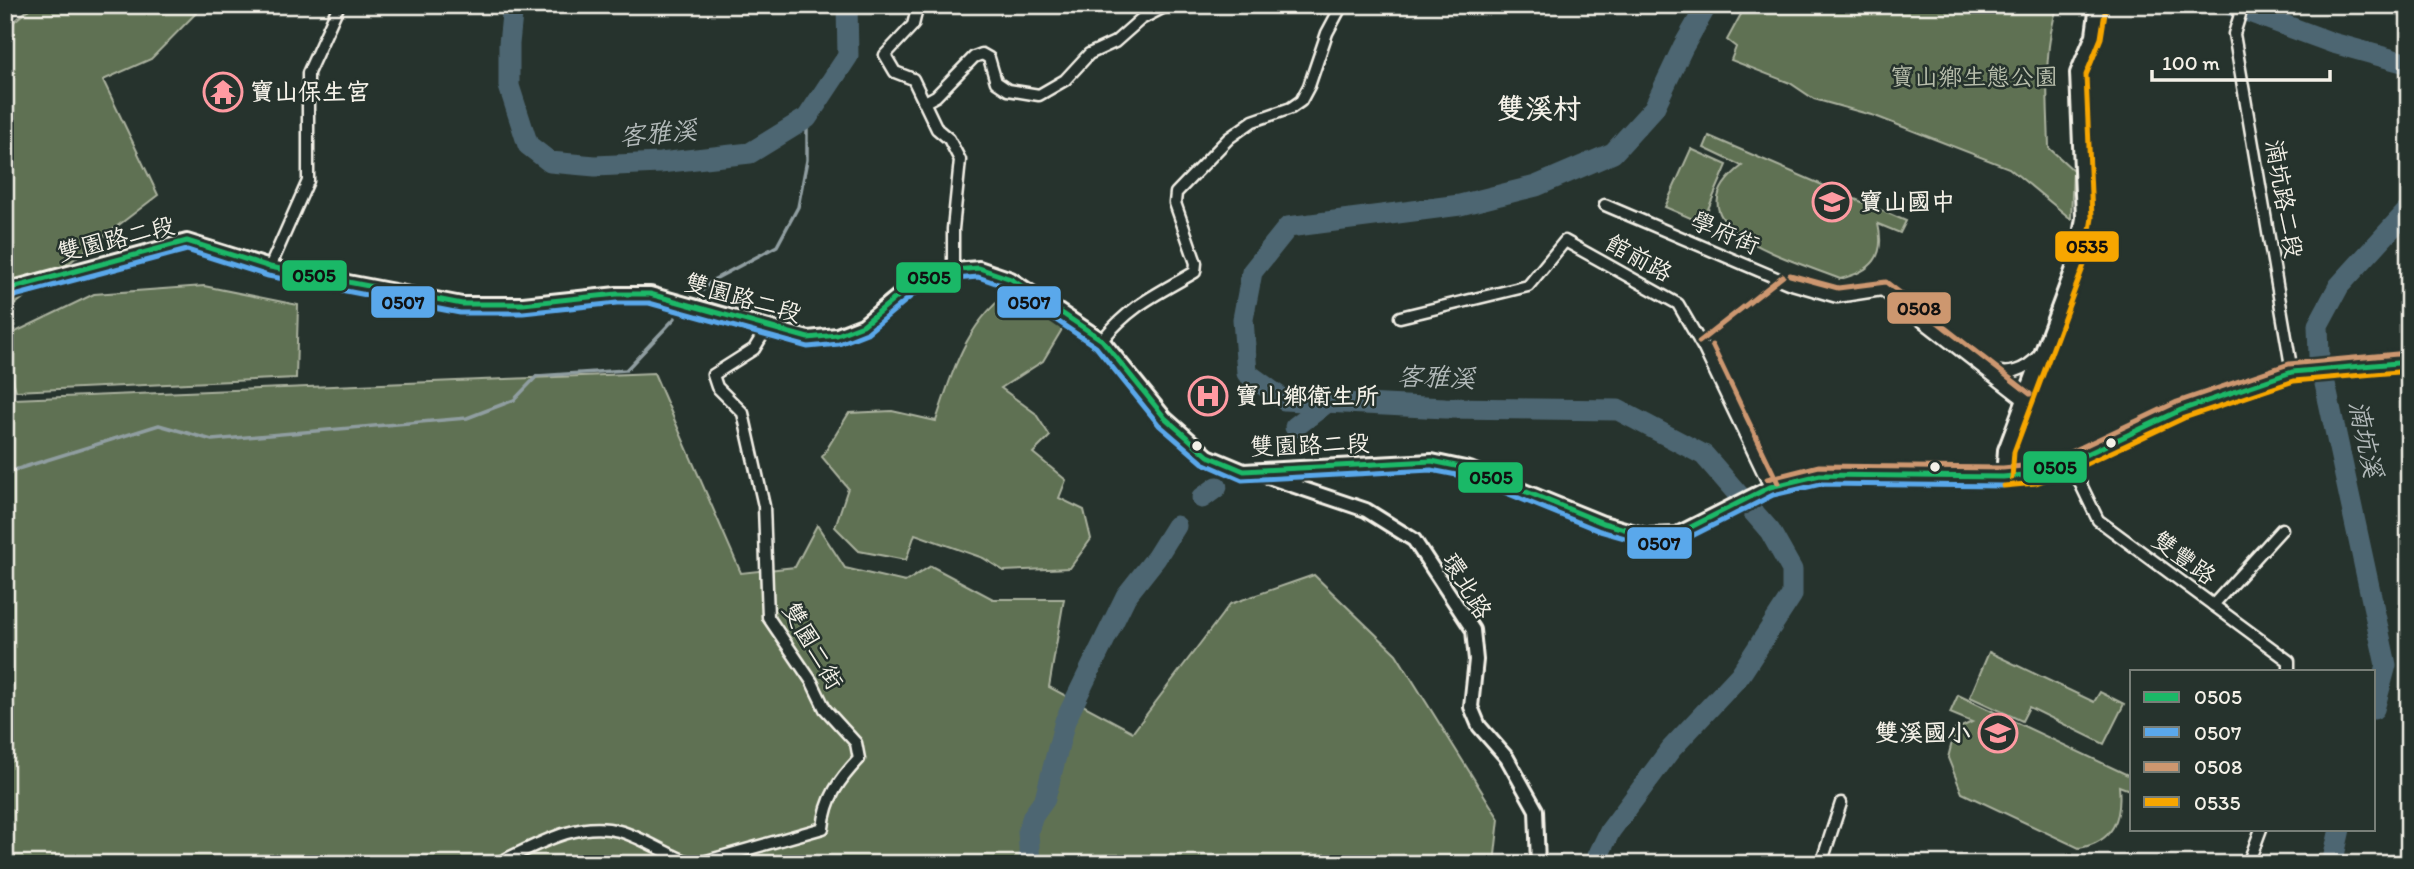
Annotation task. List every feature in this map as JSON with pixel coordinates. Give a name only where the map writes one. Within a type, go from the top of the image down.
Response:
[{"type":"street","points":[[270,267],[308,181],[308,74],[339,5]]},
{"type":"street","points":[[918,5],[913,25],[885,55],[895,72],[913,79],[933,122],[949,139],[960,160],[953,229],[953,268]]},
{"type":"street","points":[[925,102],[936,96],[974,57],[982,54],[989,58],[996,82],[1008,90],[1039,95],[1065,80],[1089,54],[1115,42],[1141,19],[1168,5]]},
{"type":"street","points":[[1102,340],[1122,317],[1145,298],[1195,272],[1193,250],[1175,203],[1176,193],[1229,138],[1253,121],[1291,108],[1301,101],[1309,86],[1327,33],[1342,5]]},
{"type":"street","points":[[2003,477],[2005,450],[2075,263],[2083,218],[2077,73],[2093,34],[2096,5]]},
{"type":"street","name":"湳坑路二段","points":[[2244,5],[2235,34],[2292,372]]},
{"type":"street","name":"學府街","points":[[1605,205],[1788,283],[1837,297],[1882,290],[2025,401]]},
{"type":"street","name":"雙園路二段","points":[[5,289],[187,241],[270,267],[463,304],[523,304],[617,294],[650,294],[808,338],[844,332],[874,318],[909,286],[953,268],[979,268],[1011,279],[1102,340],[1165,418],[1208,456],[1244,471],[1432,461],[1471,469],[1603,523],[1646,535],[1677,534],[1770,487]]},
{"type":"street","name":"館前路","points":[[1400,317],[1528,286],[1565,241],[1678,304],[1704,349],[1770,487]]},
{"type":"street","name":"雙園二街","points":[[496,864],[565,833],[595,829],[618,831],[695,864],[824,828],[825,811],[839,779],[859,759],[856,743],[825,709],[812,682],[768,617],[764,506],[743,413],[717,387],[713,376],[754,349],[768,326]]},
{"type":"street","name":"學府街","points":[[1974,361],[1996,372],[2015,373],[2032,363],[2044,349]]},
{"type":"street","points":[[1770,487],[1794,479],[1820,475],[2003,477],[2034,474],[2070,462],[2181,410],[2292,372],[2409,362]]},
{"type":"street","name":"雙豐路","points":[[2070,462],[2098,520],[2289,661],[2289,670]]},
{"type":"street","name":"環北路","points":[[1244,471],[1296,484],[1366,510],[1414,540],[1473,630],[1476,660],[1471,707],[1479,726],[1507,758],[1536,810],[1538,864]]},
{"type":"street","points":[[2213,605],[2282,529]]},
{"type":"street","points":[[1821,864],[1841,803]]},
{"type":"street","points":[[2248,864],[2261,830]]},
{"type":"green space","points":[[34,5],[204,5],[151,59],[103,80],[158,195],[5,312],[5,29]]},
{"type":"green space","name":"寶山鄉生態公園","points":[[1746,5],[2058,5],[2048,58],[2049,148],[2073,170],[2071,219],[2009,168],[1875,116],[1814,99],[1790,83],[1731,60],[1736,47],[1727,40]]},
{"type":"green space","points":[[1709,136],[1906,221],[1900,233],[1878,224],[1880,245],[1874,261],[1861,272],[1840,279],[1769,251],[1745,239],[1727,224],[1718,207],[1722,188],[1742,166],[1704,148]]},
{"type":"green space","points":[[1691,149],[1727,165],[1702,223],[1665,207]]},
{"type":"green space","points":[[204,286],[298,305],[296,378],[16,391],[5,350],[5,337],[94,294]]},
{"type":"green space","points":[[1016,287],[1064,326],[1043,361],[1001,388],[1035,413],[1050,436],[1033,453],[1066,480],[1059,498],[1084,510],[1091,539],[1070,568],[1004,571],[983,558],[915,534],[906,560],[859,551],[835,527],[848,488],[822,457],[849,413],[892,411],[936,421],[964,346],[985,314]]},
{"type":"green space","points":[[654,373],[741,573],[795,567],[817,525],[845,568],[905,582],[931,566],[993,599],[1064,599],[1049,687],[1133,732],[1230,604],[1314,575],[1396,654],[1499,819],[1494,864],[5,864],[5,381],[14,399]]},
{"type":"green space","points":[[1989,652],[2094,702],[2100,692],[2124,704],[2104,744],[2029,707],[2022,721],[1970,697]]},
{"type":"green space","points":[[1958,695],[2130,776],[2130,790],[2119,786],[2117,818],[2108,834],[2091,845],[2079,848],[1962,793],[1948,758],[1955,730],[1972,722],[1950,713]]},
{"type":"waterway","name":"客雅溪","points":[[513,5],[509,86],[528,145],[550,162],[595,166],[660,163],[750,153],[807,118],[848,56],[847,5]]},
{"type":"waterway","name":"客雅溪","points":[[1594,864],[1610,831],[1671,749],[1740,675],[1792,595],[1792,570],[1770,531],[1704,455],[1618,410],[1445,408],[1284,400],[1247,373],[1243,319],[1252,272],[1288,227],[1460,205],[1536,186],[1613,153],[1654,108],[1683,47],[1707,5]]},
{"type":"waterway","name":"湳坑溪","points":[[2230,5],[2333,43],[2409,64]]},
{"type":"waterway","points":[[703,290],[713,280],[777,246],[798,207],[807,160],[807,118]]},
{"type":"waterway","name":"湳坑溪","points":[[2376,702],[2386,665],[2319,356],[2318,325],[2339,286],[2409,209]]},
{"type":"waterway","points":[[5,473],[159,425],[212,440],[467,418],[514,400],[537,376],[626,370],[675,318]]},
{"type":"waterway","points":[[1295,427],[1325,404]]},
{"type":"waterway","points":[[1202,498],[1217,487]]},
{"type":"waterway","points":[[1030,864],[1028,831],[1033,816],[1045,799],[1065,721],[1126,596],[1156,558],[1176,526]]},
{"type":"waterway","name":"湳坑溪","points":[[2332,864],[2340,830]]},
{"type":"transit line","name":"0535","points":[[2012,478],[2014,452],[2084,265],[2092,218],[2086,75],[2101,38],[2106,6]]},
{"type":"transit line","name":"0505","points":[[5,290],[187,241],[270,267],[462,304],[523,304],[617,294],[650,294],[808,338],[837,335],[863,325],[910,286],[942,271],[979,268],[1011,279],[1102,340],[1165,418],[1208,456],[1244,471],[1432,461],[1470,469],[1603,523],[1646,535],[1677,534],[1770,487],[1820,475],[2003,477],[2034,474],[2070,462],[2181,410],[2292,372],[2409,362]]},
{"type":"transit line","name":"0507","points":[[7,298],[187,250],[268,276],[460,313],[523,313],[617,303],[649,303],[808,347],[839,344],[867,333],[915,293],[944,280],[978,277],[1007,287],[1096,347],[1159,425],[1203,463],[1242,480],[1431,470],[1467,477],[1600,531],[1646,544],[1680,542],[1773,495],[1821,484],[2003,486]]},
{"type":"transit line","name":"0508","points":[[1790,275],[1838,288],[1886,282],[2030,394]]},
{"type":"transit line","name":"0508","points":[[1699,342],[1783,276]]},
{"type":"transit line","name":"0508","points":[[1712,345],[1778,483]]},
{"type":"transit line","name":"0508","points":[[1767,479],[1819,466],[2003,468],[2032,465],[2067,454],[2177,402],[2289,364],[2408,353]]},
{"type":"transit line","name":"0535","points":[[2004,486],[2036,483],[2073,470],[2184,418],[2294,381],[2409,371]]},
{"type":"place","name":"寶山保生宮","points":[[223,92]]},
{"type":"place","name":"寶山國中","points":[[1832,202]]},
{"type":"place","name":"寶山鄉衛生所","points":[[1208,396]]},
{"type":"place","name":"雙溪國小","points":[[1998,733]]},
{"type":"district","name":"雙溪村","points":[[1539,108]]}]
